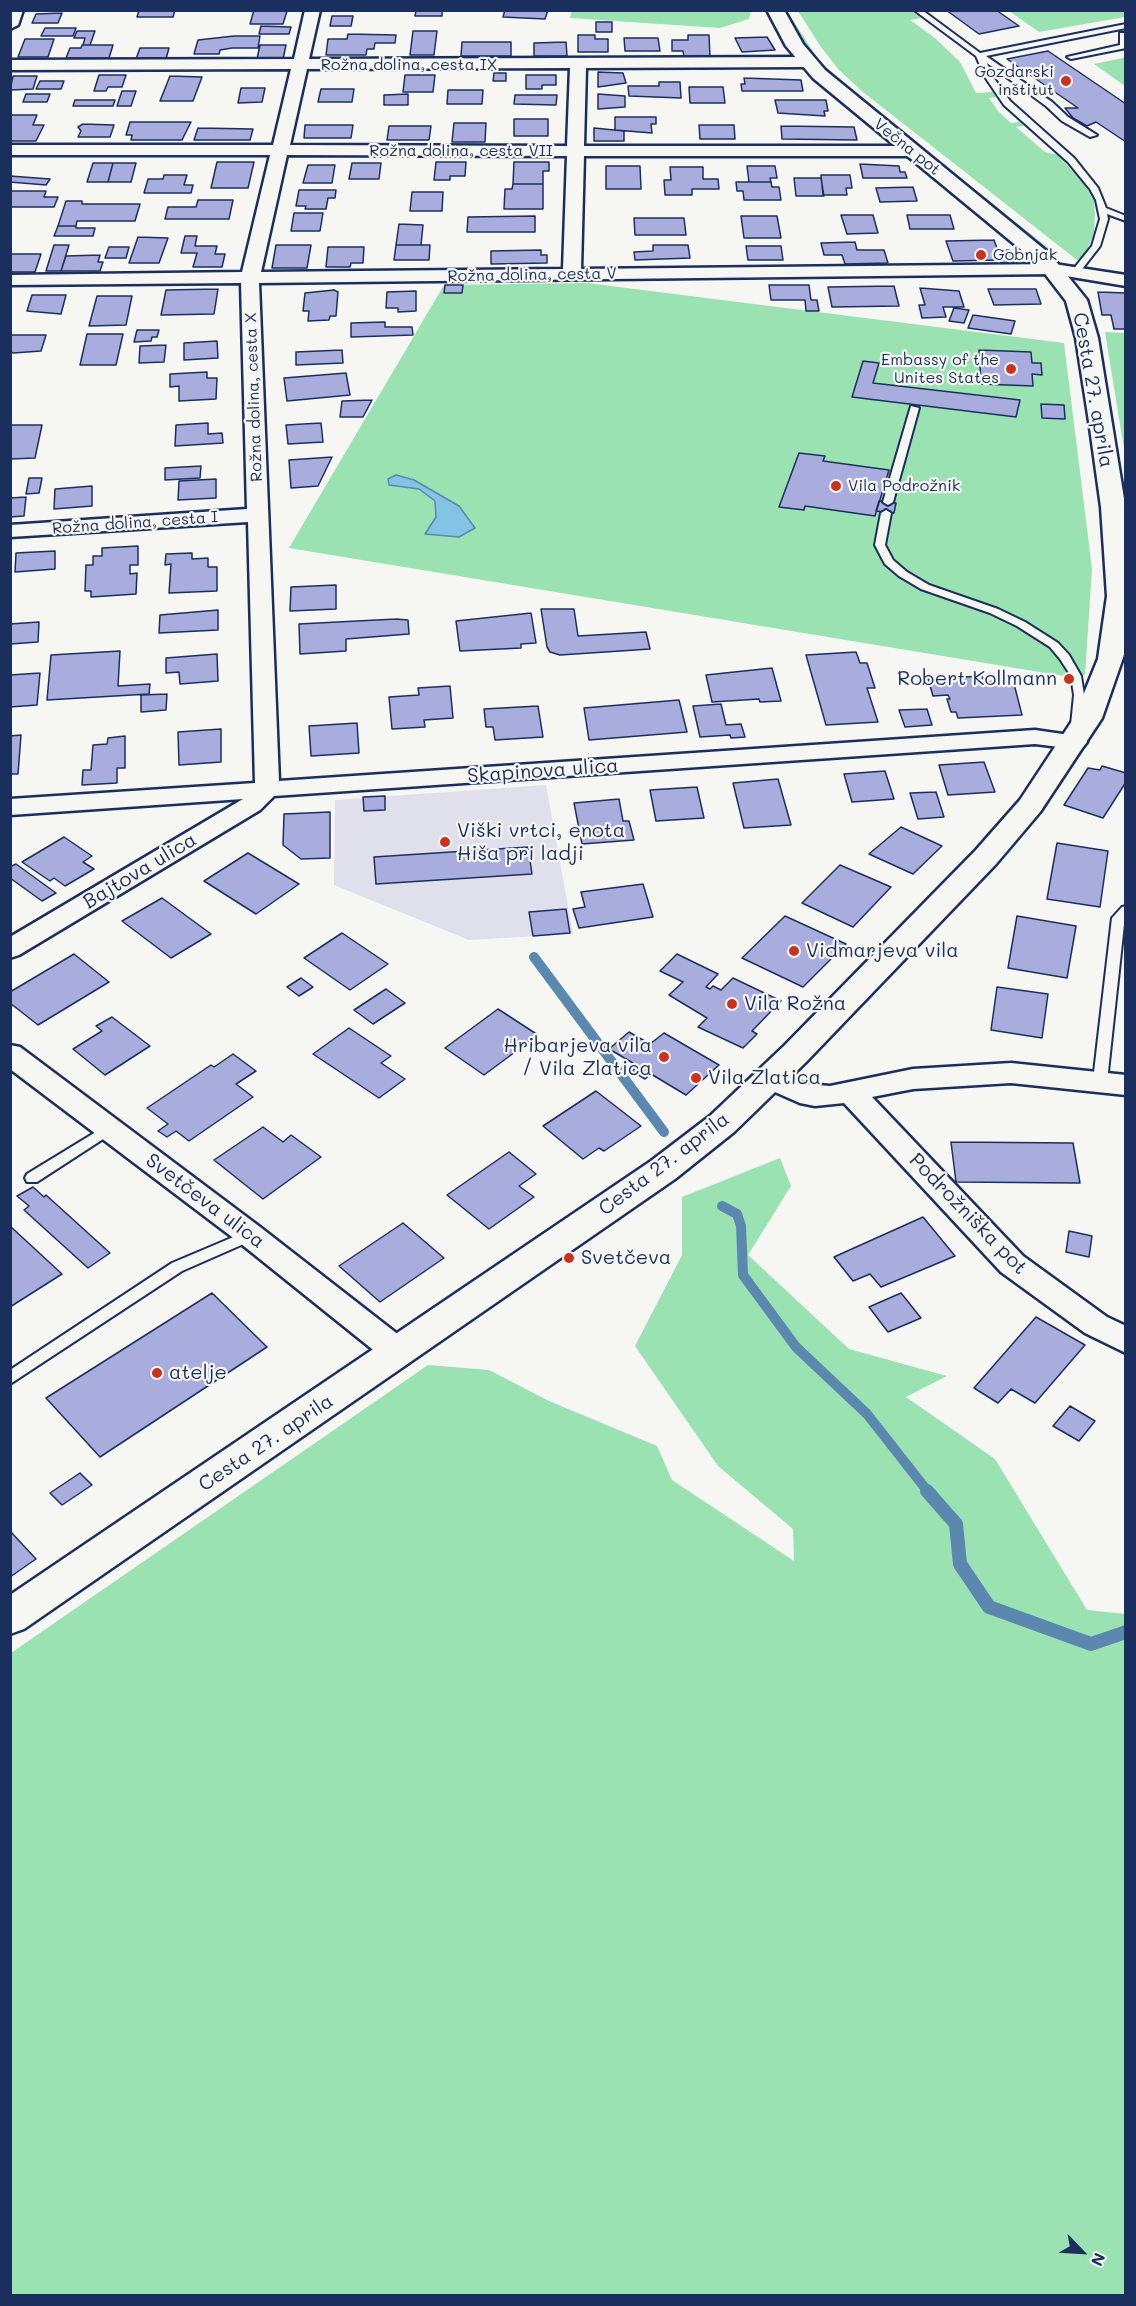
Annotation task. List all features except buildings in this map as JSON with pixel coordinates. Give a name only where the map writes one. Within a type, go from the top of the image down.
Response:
[{"type":"main road","name":"Večna pot","points":[[775,10],[807,62],[837,91],[1054,269]]},
{"type":"main road","name":"Cesta 27. aprila","points":[[10,1617],[663,1170],[722,1124],[986,857],[1030,806],[1075,742],[1102,687],[1121,636],[1118,563],[1090,354],[1083,319],[1076,300],[1054,269]]},
{"type":"street","points":[[10,25],[16,10]]},
{"type":"street","name":"Rožna dolina, cesta X","points":[[267,790],[250,278],[313,10]]},
{"type":"street","name":"Rožna dolina, cesta IX","points":[[10,65],[578,65],[807,62]]},
{"type":"street","points":[[572,274],[578,65]]},
{"type":"street","name":"Rožna dolina, cesta VII","points":[[10,150],[912,151]]},
{"type":"street","name":"Rožna dolina, cesta V","points":[[10,280],[1054,269],[1125,281]]},
{"type":"street","name":"Rožna dolina, cesta I","points":[[10,531],[259,515]]},
{"type":"street","name":"Skapinova ulica","points":[[10,807],[1035,737],[1075,742]]},
{"type":"street","name":"Bajtova ulica","points":[[10,949],[250,805],[267,790]]},
{"type":"street","name":"Svetčeva ulica","points":[[10,1054],[250,1234],[398,1352]]},
{"type":"street","points":[[769,1078],[807,1095],[830,1096],[913,1079],[965,1075],[1011,1073],[1112,1083]]},
{"type":"street","name":"Podrožniška pot","points":[[851,1093],[1012,1264],[1096,1325],[1125,1341]]},
{"type":"lane","points":[[917,10],[1048,104],[1065,119],[1093,135]]},
{"type":"lane","points":[[979,55],[1125,26]]},
{"type":"lane","points":[[1071,57],[1124,45],[1123,35],[1125,35]]},
{"type":"lane","points":[[979,55],[989,77],[1007,103],[1071,160],[1094,188],[1104,219],[1100,237],[1092,253],[1076,271]]},
{"type":"lane","points":[[1102,209],[1125,219]]},
{"type":"lane","points":[[914,408],[887,507],[880,545],[889,562],[903,574],[925,587],[994,611],[1021,624],[1054,645],[1065,657],[1076,676],[1079,695],[1075,742]]},
{"type":"lane","points":[[1112,1083],[1118,918],[1125,910]]},
{"type":"lane","points":[[32,1178],[109,1129]]},
{"type":"lane","points":[[10,1378],[177,1267],[250,1234]]},
{"type":"shaded area","name":"Viški vrtci, enota Hiša pri ladji","points":[[546,785],[573,934],[469,940],[334,885],[335,800]]},
{"type":"green space","points":[[572,10],[751,11],[749,19],[720,28],[570,18]]},
{"type":"green space","points":[[783,11],[787,11],[818,59],[850,90],[1052,251],[1047,252],[822,68],[804,45]]},
{"type":"green space","points":[[798,11],[911,11],[921,18],[910,20],[935,38],[960,62],[976,93],[993,92],[996,97],[989,98],[998,111],[1011,123],[1020,122],[1024,126],[1016,127],[1045,152],[1058,155],[1085,185],[1094,201],[1095,216],[1094,232],[1085,256],[1077,260],[863,92],[839,70]]},
{"type":"green space","points":[[1009,11],[1125,11],[1125,17],[1039,32]]},
{"type":"green space","points":[[1125,56],[1125,86],[1094,64],[1123,58]]},
{"type":"green space","points":[[587,283],[1064,343],[1092,569],[1085,675],[1064,676],[289,548],[444,285]]},
{"type":"green space","points":[[1105,332],[1125,333],[1125,455]]},
{"type":"green space","points":[[780,1158],[791,1186],[748,1255],[849,1349],[947,1376],[906,1397],[995,1459],[1087,1610],[1125,1614],[1125,2295],[11,2295],[11,1653],[428,1365],[489,1370],[549,1401],[657,1446],[672,1480],[794,1561],[793,1529],[718,1466],[635,1346],[682,1255],[682,1197]]},
{"type":"water","points":[[396,475],[414,480],[459,506],[475,528],[459,537],[425,534],[436,517],[435,501],[419,489],[389,485],[388,479]]},
{"type":"waterway","points":[[534,957],[664,1132]]},
{"type":"waterway","points":[[722,1206],[737,1214],[741,1226],[743,1275],[796,1347],[867,1414],[929,1493]]},
{"type":"waterway","points":[[927,1491],[956,1524],[960,1564],[989,1607],[1091,1644],[1126,1632]]},
{"type":"place","name":"Gozdarski inštitut","points":[[1066,81]]},
{"type":"place","name":"Gobnjak","points":[[981,255]]},
{"type":"place","name":"Embassy of the Unites States","points":[[1011,369]]},
{"type":"place","name":"Vila Podrožnik","points":[[836,486]]},
{"type":"place","name":"Robert Kollmann","points":[[1069,679]]},
{"type":"place","name":"Viški vrtci, enota Hiša pri ladji","points":[[445,842]]},
{"type":"place","name":"Vidmarjeva vila","points":[[794,951]]},
{"type":"place","name":"Vila Rožna","points":[[732,1004]]},
{"type":"place","name":"Hribarjeva vila / Vila Zlatica","points":[[664,1057]]},
{"type":"place","name":"Vila Zlatica","points":[[696,1078]]},
{"type":"place","name":"Svetčeva","points":[[569,1258]]},
{"type":"place","name":"atelje","points":[[157,1373]]}]
